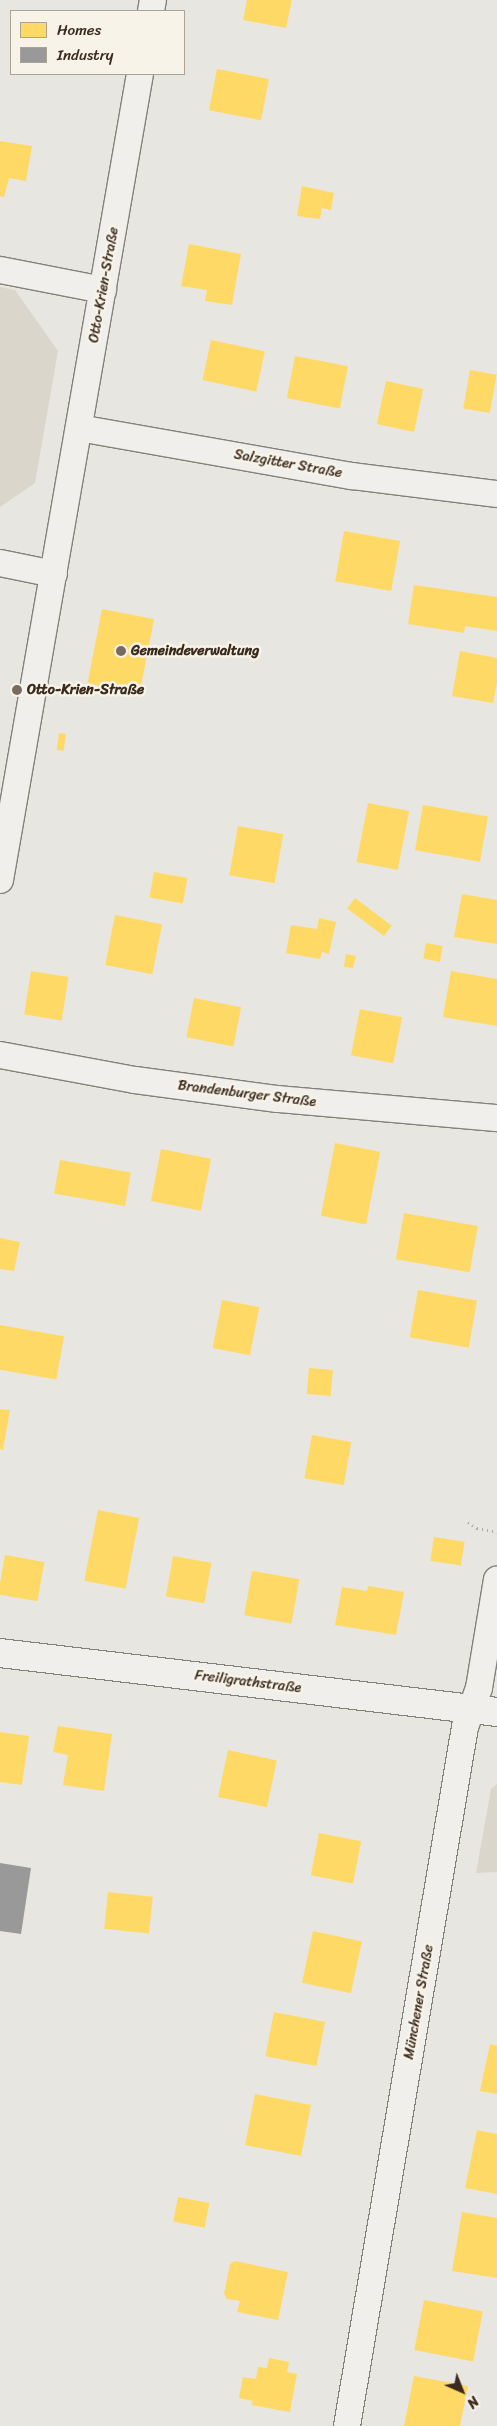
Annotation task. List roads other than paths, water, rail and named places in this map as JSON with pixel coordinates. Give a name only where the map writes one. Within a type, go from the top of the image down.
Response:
[{"type":"street","name":"Otto-Krien-Straße","points":[[0,880],[140,75]]},
{"type":"street","points":[[0,270],[104,290]]},
{"type":"street","name":"Salzgitter Straße","points":[[79,428],[352,476],[497,494]]},
{"type":"street","points":[[0,564],[54,574]]},
{"type":"street","name":"Brandenburger Straße","points":[[0,1055],[135,1080],[278,1100],[497,1118]]},
{"type":"street","name":"Münchener Straße","points":[[348,2426],[465,1727],[484,1710],[479,1688],[497,1579]]},
{"type":"street","name":"Freiligrathstraße","points":[[0,1653],[484,1710]]},
{"type":"place","name":"Gemeindeverwaltung","points":[[121,651]]},
{"type":"place","name":"Otto-Krien-Straße","points":[[17,690]]}]
